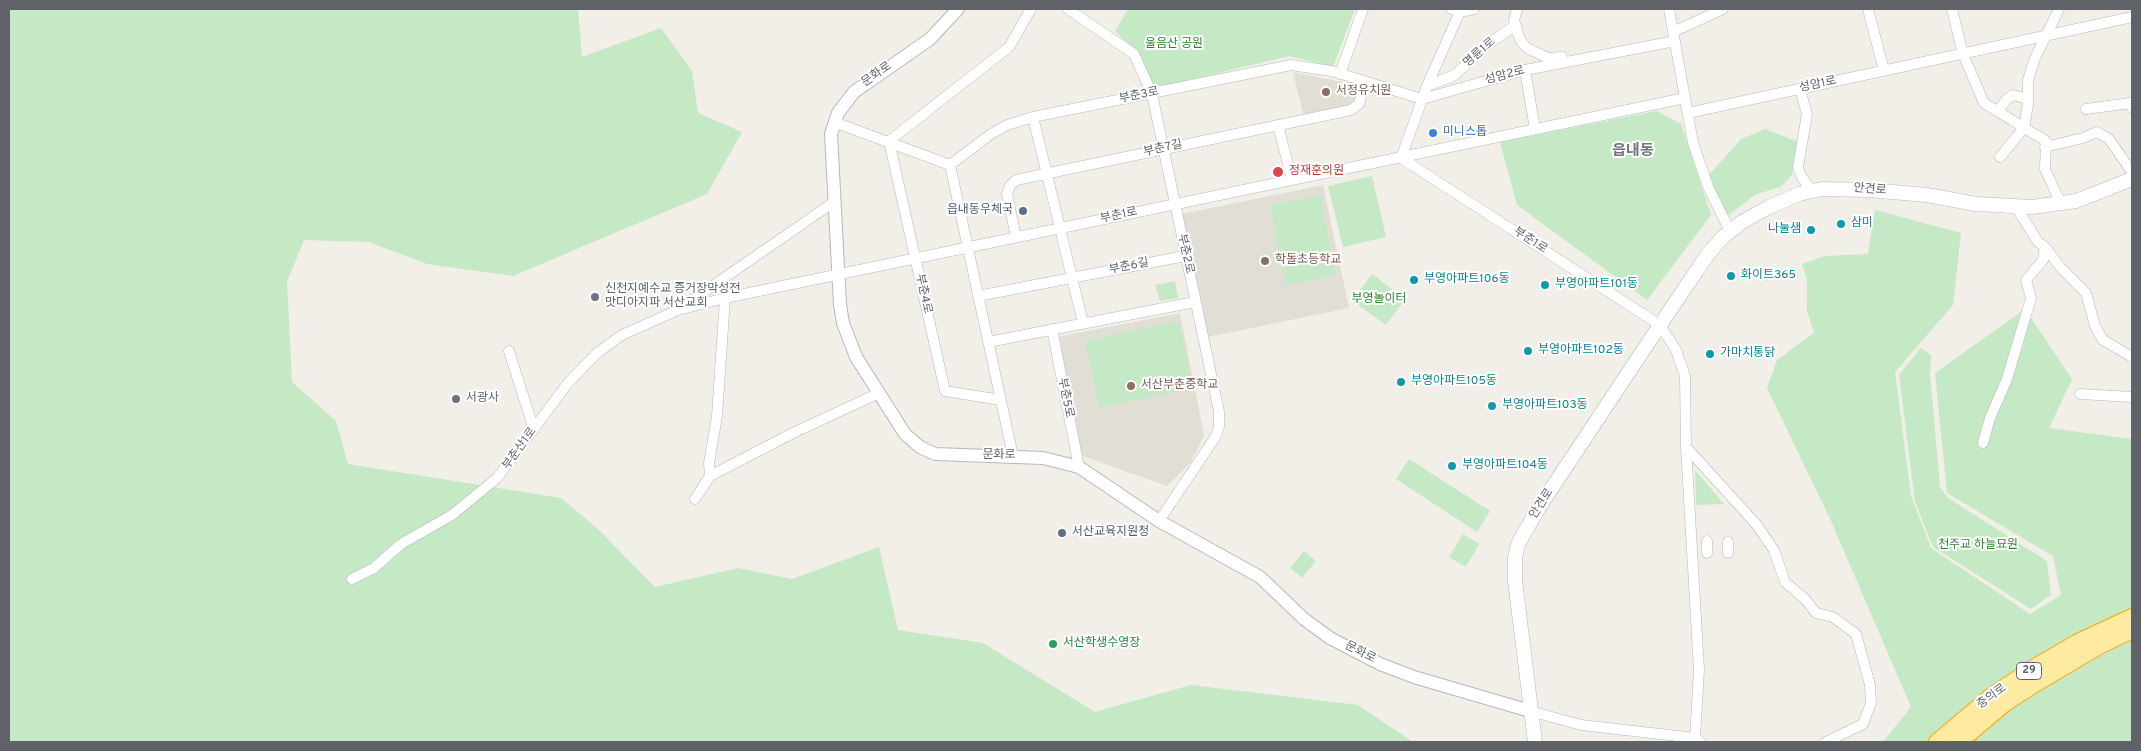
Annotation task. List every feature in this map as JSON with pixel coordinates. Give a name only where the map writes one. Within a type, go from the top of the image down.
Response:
[{"type":"highway","name":"충의로","points":[[1937,742],[1969,714],[2017,678],[2078,642],[2132,617]]},
{"type":"highway","name":"충의로","points":[[1959,742],[2004,704],[2033,685],[2099,646],[2132,630]]},
{"type":"main road","name":"안견로","points":[[1535,742],[1516,580],[1515,558],[1518,544],[1538,509],[1708,254],[1730,231],[1767,208],[1812,190],[1831,188],[1869,190],[2016,207],[2061,204],[2095,195],[2132,179]]},
{"type":"street","name":"문화로","points":[[958,9],[930,39],[859,87],[845,102],[834,122],[831,146],[840,306],[846,335],[856,357],[905,434],[927,451],[939,454],[1048,458],[1079,467],[1159,521],[1260,577],[1313,626],[1351,649],[1414,677],[1530,711]]},
{"type":"street","points":[[890,140],[1009,47],[1030,9]]},
{"type":"street","name":"부춘2로","points":[[1068,9],[1134,54],[1152,94],[1217,402],[1219,426],[1214,439],[1159,521]]},
{"type":"street","points":[[1340,74],[1363,9]]},
{"type":"street","points":[[1401,158],[1457,10],[1474,9]]},
{"type":"street","points":[[1516,26],[1514,20],[1517,9]]},
{"type":"street","points":[[1669,9],[1693,143],[1709,189],[1730,231]]},
{"type":"street","name":"성암2로","points":[[1422,99],[1525,70],[1674,37],[1723,9]]},
{"type":"street","points":[[1868,9],[1884,71]]},
{"type":"street","points":[[1952,9],[1963,54],[1984,103],[2046,141],[2045,169],[2061,204]]},
{"type":"street","points":[[2000,158],[2024,128],[2028,99],[2028,80],[2045,36],[2059,9]]},
{"type":"street","name":"성암1로","points":[[1688,113],[2132,17]]},
{"type":"street","name":"성암2로","points":[[1516,26],[1520,40],[1534,53],[1548,58],[1588,57]]},
{"type":"street","name":"명륜1로","points":[[1427,86],[1455,75],[1488,44],[1516,26]]},
{"type":"street","name":"부춘3로","points":[[950,165],[999,128],[1033,117],[1291,65],[1340,74],[1422,99]]},
{"type":"street","points":[[1525,70],[1535,130]]},
{"type":"street","name":"부춘7길","points":[[1016,237],[1007,197],[1010,186],[1016,180],[1354,109],[1359,104],[1365,81]]},
{"type":"street","points":[[1800,89],[1807,114],[1798,167],[1801,176],[1812,190]]},
{"type":"street","points":[[1998,111],[2006,99],[2013,95],[2028,99]]},
{"type":"street","points":[[1401,158],[1685,98]]},
{"type":"street","points":[[2086,110],[2130,103],[2132,108]]},
{"type":"street","points":[[1033,117],[1083,323]]},
{"type":"street","points":[[834,122],[890,140],[950,165],[1013,456]]},
{"type":"street","points":[[1278,125],[1292,180]]},
{"type":"street","points":[[2046,148],[2097,132],[2109,139],[2132,172]]},
{"type":"street","name":"부춘4로","points":[[890,140],[945,391],[1001,400]]},
{"type":"street","name":"부춘1로","points":[[838,274],[1401,158],[1660,325]]},
{"type":"street","name":"부춘산1로","points":[[678,310],[834,202]]},
{"type":"street","points":[[2016,207],[2038,242],[2045,247],[2061,268],[2086,293],[2095,326],[2103,340],[2132,357]]},
{"type":"street","points":[[1983,443],[1990,418],[2007,379],[2031,298],[2026,280],[2043,260],[2045,247]]},
{"type":"street","name":"부춘6길","points":[[978,296],[1185,256]]},
{"type":"street","name":"부춘산1로","points":[[352,579],[374,568],[401,544],[452,515],[497,478],[577,373],[598,353],[622,335],[678,310],[838,274]]},
{"type":"street","points":[[710,476],[709,463],[717,416],[725,298]]},
{"type":"street","points":[[988,342],[1195,302]]},
{"type":"street","points":[[1530,711],[1589,726],[1698,740],[1699,670],[1686,447],[1684,371],[1676,350],[1660,325]]},
{"type":"street","name":"부춘5로","points":[[1052,329],[1079,467]]},
{"type":"street","points":[[509,351],[534,430]]},
{"type":"street","points":[[695,499],[710,476],[793,433],[879,394]]},
{"type":"street","points":[[2080,394],[2132,397]]},
{"type":"street","points":[[1686,447],[1756,524],[1774,550],[1785,582],[1805,599],[1816,613],[1833,617],[1856,634],[1870,685],[1871,704],[1864,724],[1826,742]]},
{"type":"street","points":[[1707,541],[1708,552]]},
{"type":"shaded area","name":"서정유치원","points":[[1293,72],[1351,84],[1356,101],[1349,107],[1303,114]]},
{"type":"shaded area","name":"학돌초등학교","points":[[1323,185],[1349,308],[1208,337],[1182,214]]},
{"type":"shaded area","name":"서산부춘중학교","points":[[1180,313],[1204,435],[1191,462],[1167,486],[1080,455],[1057,337]]},
{"type":"green space","points":[[9,9],[578,9],[582,57],[661,28],[692,71],[698,113],[742,132],[707,194],[513,276],[427,264],[369,242],[304,240],[287,282],[292,382],[336,421],[348,464],[561,498],[599,530],[655,587],[738,568],[792,579],[879,547],[898,630],[983,643],[1095,712],[1191,685],[1358,705],[1413,742],[9,742]]},
{"type":"green space","name":"울음산 공원","points":[[1128,9],[1355,9],[1333,67],[1289,56],[1152,89],[1139,56],[1115,31]]},
{"type":"green space","points":[[1657,111],[1681,124],[1711,215],[1647,300],[1517,205],[1500,142]]},
{"type":"green space","points":[[1765,129],[1798,142],[1792,175],[1782,186],[1755,195],[1723,219],[1707,177],[1741,139]]},
{"type":"green space","points":[[1372,176],[1386,237],[1343,247],[1328,186]]},
{"type":"green space","points":[[1320,195],[1336,275],[1286,285],[1270,205]]},
{"type":"green space","points":[[1875,210],[1961,233],[1953,305],[1895,372],[1911,496],[1931,548],[2030,614],[2061,595],[2053,556],[1947,493],[1935,373],[2025,309],[2072,379],[2049,428],[2132,439],[2132,742],[1883,742],[1911,707],[1831,521],[1767,388],[1777,360],[1814,333],[1807,311],[1807,280],[1802,264],[1825,256],[1868,254]]},
{"type":"green space","name":"부영놀이터","points":[[1372,274],[1405,299],[1386,325],[1352,301]]},
{"type":"green space","points":[[1175,281],[1178,298],[1160,301],[1155,285]]},
{"type":"green space","points":[[1179,321],[1193,388],[1099,408],[1085,341]]},
{"type":"green space","name":"천주교 하늘묘원","points":[[1921,348],[1931,355],[1930,373],[1940,487],[1948,498],[2047,561],[2051,595],[2031,609],[1933,547],[1915,502],[1899,375]]},
{"type":"green space","points":[[1409,459],[1490,511],[1477,532],[1396,479]]},
{"type":"green space","points":[[1695,470],[1724,504],[1696,505]]},
{"type":"green space","points":[[1463,534],[1479,544],[1466,567],[1449,557]]},
{"type":"green space","points":[[1304,551],[1316,561],[1302,578],[1290,568]]},
{"type":"place","name":"서정유치원","points":[[1326,92]]},
{"type":"place","name":"미니스톱","points":[[1433,133]]},
{"type":"place","name":"정재훈의원","points":[[1278,172]]},
{"type":"place","name":"읍내동우체국","points":[[1023,211]]},
{"type":"place","name":"삼미","points":[[1841,224]]},
{"type":"place","name":"나눌샘","points":[[1811,230]]},
{"type":"place","name":"학돌초등학교","points":[[1265,261]]},
{"type":"place","name":"화이트365","points":[[1731,276]]},
{"type":"place","name":"부영아파트106동","points":[[1414,280]]},
{"type":"place","name":"부영아파트101동","points":[[1545,285]]},
{"type":"place","name":"신천지예수교 증거장막성전 맛디아지파 서산교회","points":[[595,297]]},
{"type":"place","name":"부영아파트102동","points":[[1528,351]]},
{"type":"place","name":"가마치통닭","points":[[1710,354]]},
{"type":"place","name":"부영아파트105동","points":[[1401,382]]},
{"type":"place","name":"서산부춘중학교","points":[[1131,386]]},
{"type":"place","name":"서광사","points":[[456,399]]},
{"type":"place","name":"부영아파트103동","points":[[1492,406]]},
{"type":"place","name":"부영아파트104동","points":[[1452,466]]},
{"type":"place","name":"서산교육지원청","points":[[1062,533]]},
{"type":"place","name":"서산학생수영장","points":[[1053,644]]},
{"type":"district","name":"읍내동","points":[[1633,152]]}]
